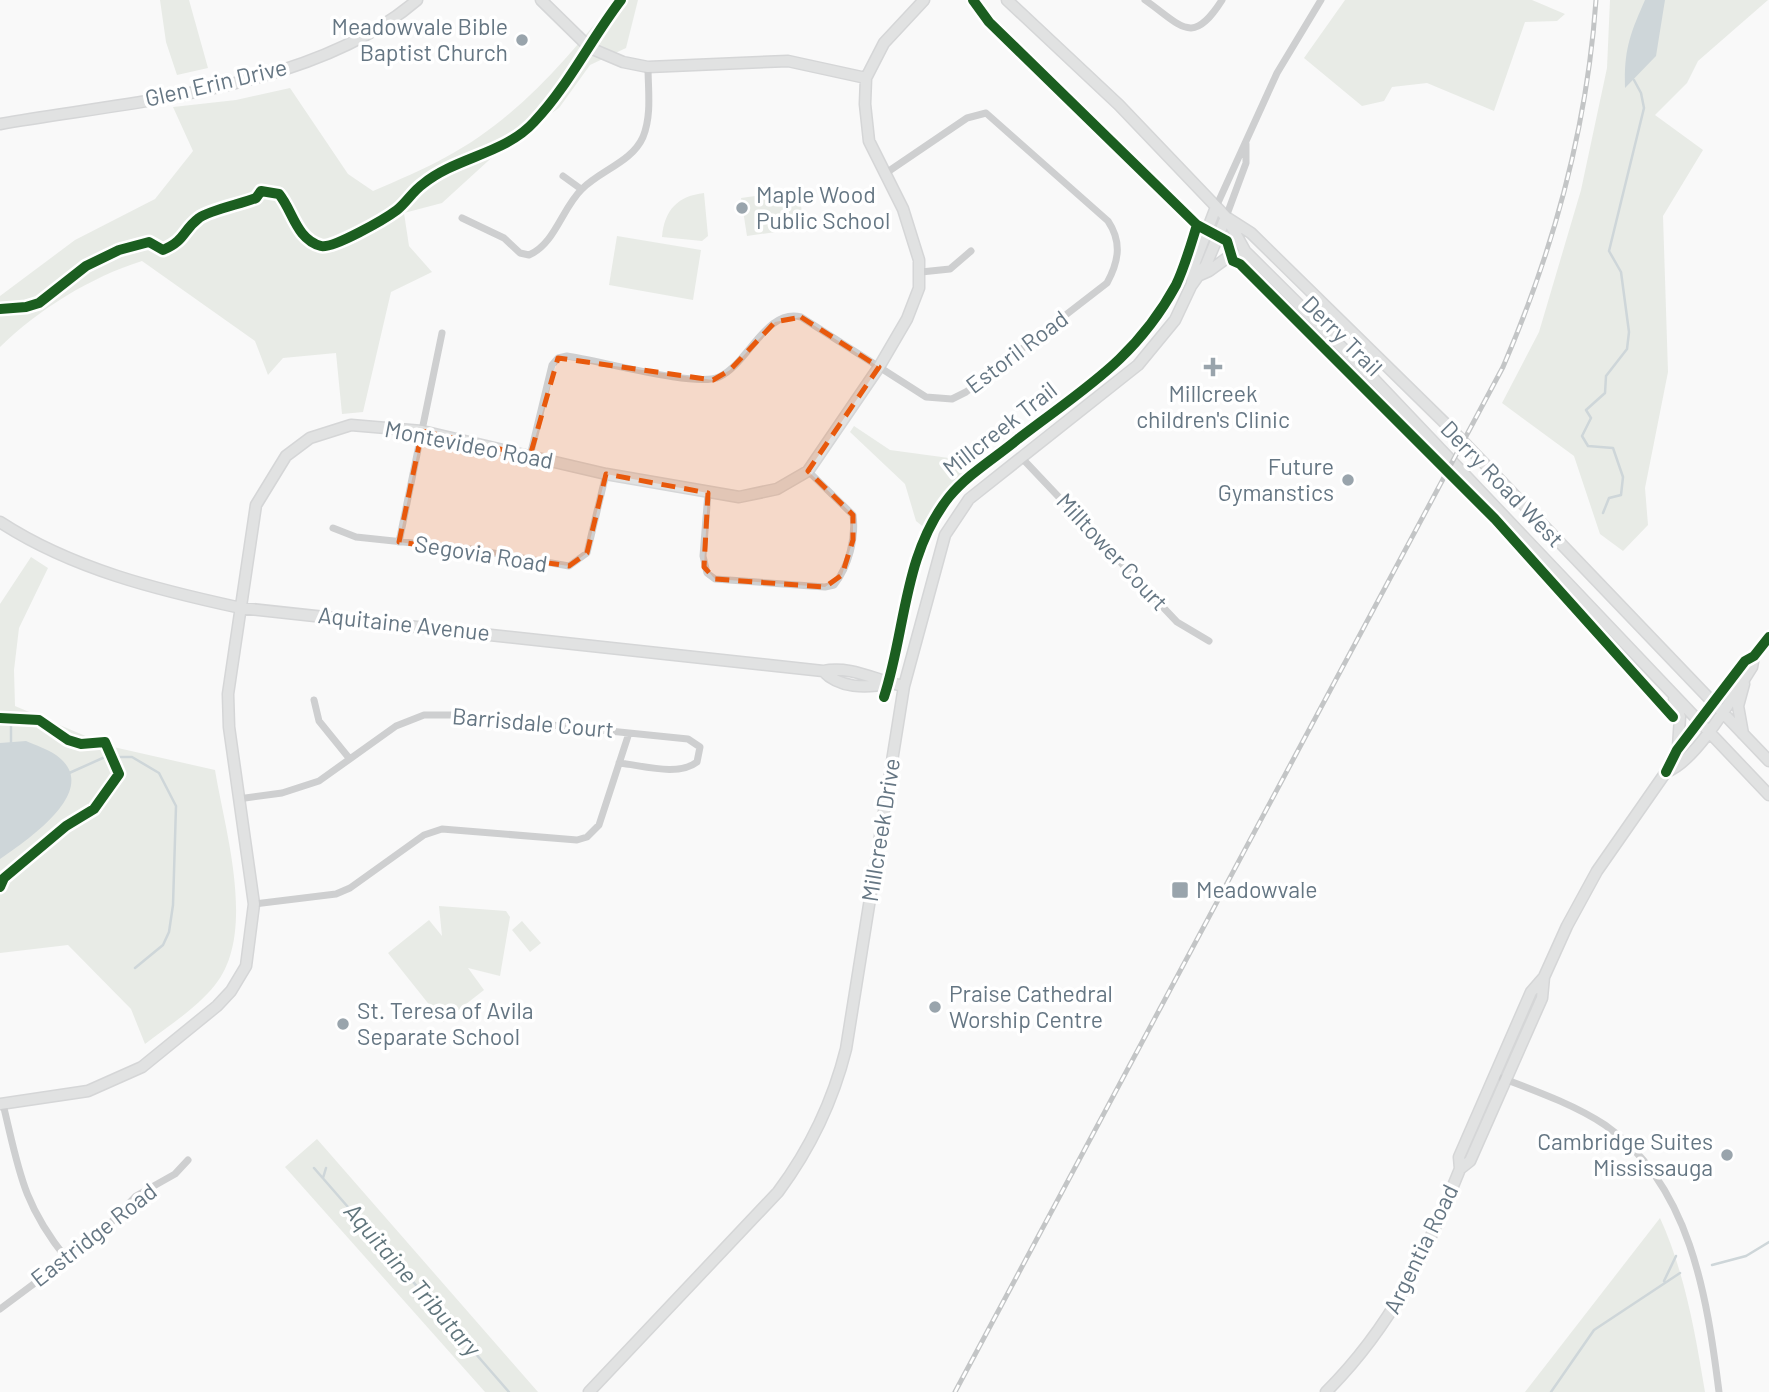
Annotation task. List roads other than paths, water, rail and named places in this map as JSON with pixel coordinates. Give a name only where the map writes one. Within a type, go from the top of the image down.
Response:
[{"type":"street","name":"Glen Erin Drive","points":[[0,123],[195,90],[272,73],[352,40],[417,0]]},
{"type":"street","points":[[541,0],[590,48],[623,62],[648,67],[788,61],[866,78]]},
{"type":"street","name":"Montevideo Road","points":[[2,1104],[88,1091],[145,1064],[231,991],[246,966],[254,904],[229,727],[228,694],[256,505],[286,456],[310,438],[337,427],[366,425],[422,431],[606,474],[708,493],[751,496],[776,489],[808,471],[879,366],[914,305],[921,272],[903,209],[867,131],[866,78],[884,43],[924,0]]},
{"type":"street","name":"Derry Road West","points":[[1007,0],[1119,105],[1226,217],[1251,233],[1455,433],[1769,761]]},
{"type":"street","points":[[1145,0],[1180,25],[1194,29],[1206,24],[1222,0]]},
{"type":"street","name":"Millcreek Drive","points":[[1191,286],[1195,262],[1236,158],[1246,143],[1288,52],[1321,0]]},
{"type":"street","points":[[462,218],[503,237],[520,253],[529,256],[541,250],[581,189],[631,154],[643,137],[649,114],[648,67]]},
{"type":"street","name":"Estoril Road","points":[[530,456],[552,365],[558,358],[567,356],[689,379],[713,380],[730,370],[775,322],[792,315],[802,317],[926,397],[952,400],[1107,283],[1115,269],[1119,247],[1115,231],[1108,221],[986,113],[967,118],[886,173]]},
{"type":"street","name":"Millcreek Drive","points":[[589,1392],[778,1192],[800,1161],[824,1114],[846,1049],[904,686],[945,535],[969,499],[1138,365],[1174,320],[1226,217],[1246,163],[1246,143]]},
{"type":"street","points":[[563,176],[581,189]]},
{"type":"street","name":"Derry Road West","points":[[1226,217],[1253,260],[1335,339],[1769,795]]},
{"type":"street","points":[[921,272],[950,269],[971,251]]},
{"type":"street","points":[[1199,275],[1231,255],[1253,260]]},
{"type":"street","points":[[399,542],[442,333]]},
{"type":"street","name":"Milltower Court","points":[[1020,456],[1177,622],[1209,641]]},
{"type":"street","points":[[708,493],[703,556],[707,573],[715,579],[825,587],[834,585],[842,575],[853,540],[853,515],[808,471]]},
{"type":"street","name":"Segovia Road","points":[[333,528],[356,537],[470,549],[569,566],[587,553],[606,474]]},
{"type":"street","name":"Aquitaine Avenue","points":[[0,522],[89,566],[172,592],[241,608],[823,671],[833,669],[873,675],[889,683],[904,686]]},
{"type":"street","name":"Argentia Road","points":[[1666,772],[1678,768],[1709,731],[1718,706],[1745,661],[1754,656],[1769,637]]},
{"type":"street","name":"Argentia Road","points":[[1326,1392],[1369,1345],[1398,1304],[1422,1259],[1460,1169],[1470,1161],[1500,1077],[1542,998],[1544,977],[1567,926],[1597,871],[1666,772],[1677,750],[1699,723],[1746,677],[1754,656]]},
{"type":"street","points":[[1743,734],[1738,706],[1746,677]]},
{"type":"street","points":[[1672,693],[1680,717],[1681,735],[1677,750]]},
{"type":"street","points":[[314,700],[318,721],[349,758]]},
{"type":"street","name":"Barrisdale Court","points":[[238,799],[305,788],[396,726],[424,715],[456,715],[696,742],[700,754],[690,768],[619,763]]},
{"type":"street","points":[[254,904],[336,894],[350,888],[424,835],[442,829],[577,840],[587,836],[599,825],[629,733]]},
{"type":"street","points":[[1500,1077],[1604,1124],[1657,1177],[1679,1216],[1693,1255],[1719,1392]]},
{"type":"street","points":[[2,1104],[25,1196],[41,1227],[66,1258]]},
{"type":"street","name":"Eastridge Road","points":[[0,1309],[98,1236],[136,1196],[175,1174],[188,1160]]},
{"type":"waterway","points":[[1603,513],[1609,498],[1621,495],[1623,477],[1613,448],[1588,446],[1582,436],[1591,418],[1586,410],[1605,393],[1606,376],[1627,349],[1629,332],[1621,272],[1609,251],[1644,108],[1641,93],[1634,80]]},
{"type":"waterway","points":[[11,726],[11,744]]},
{"type":"waterway","points":[[67,774],[105,757],[132,757],[159,773],[176,806],[173,905],[169,932],[163,945],[135,968]]},
{"type":"waterway","name":"Aquitaine Tributary","points":[[314,1168],[509,1392]]},
{"type":"waterway","points":[[323,1178],[326,1168]]},
{"type":"waterway","points":[[1712,1265],[1746,1256],[1769,1242]]},
{"type":"waterway","points":[[1664,1281],[1676,1256]]},
{"type":"waterway","points":[[1551,1392],[1594,1330],[1680,1273]]},
{"type":"railway","points":[[955,1392],[1503,367],[1538,278],[1565,187],[1585,95],[1596,0]]},
{"type":"place","name":"Meadowvale Bible Baptist Church","points":[[522,40]]},
{"type":"place","name":"Maple Wood Public School","points":[[742,208]]},
{"type":"place","name":"Millcreek children's Clinic","points":[[1213,367]]},
{"type":"place","name":"Future Gymanstics","points":[[1348,480]]},
{"type":"place","name":"Meadowvale","points":[[1180,890]]},
{"type":"place","name":"Praise Cathedral Worship Centre","points":[[935,1007]]},
{"type":"place","name":"St. Teresa of Avila Separate School","points":[[343,1024]]},
{"type":"place","name":"Cambridge Suites Mississauga","points":[[1727,1155]]}]
